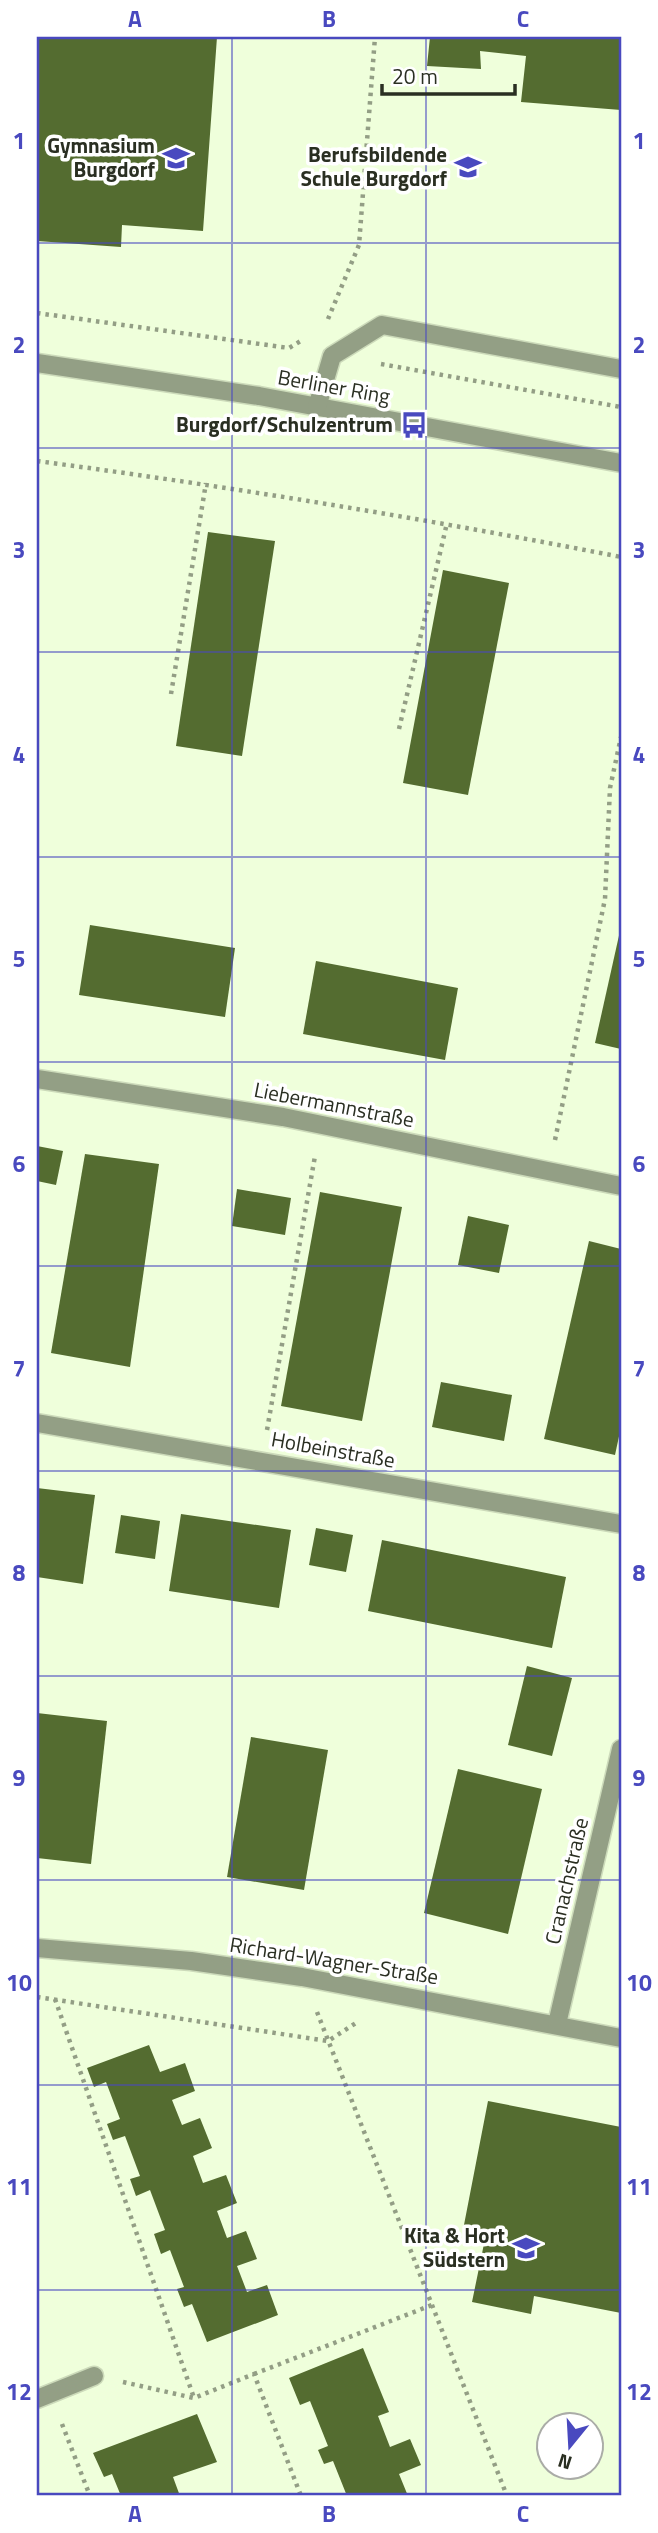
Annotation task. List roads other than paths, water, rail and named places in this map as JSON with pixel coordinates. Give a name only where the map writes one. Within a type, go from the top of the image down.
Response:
[{"type":"street","points":[[317,407],[332,356],[382,325],[621,369]]},
{"type":"street","name":"Berliner Ring","points":[[37,363],[317,407],[621,463]]},
{"type":"street","name":"Liebermannstraße","points":[[37,1079],[320,1124],[621,1186]]},
{"type":"street","name":"Holbeinstraße","points":[[37,1423],[621,1524]]},
{"type":"street","name":"Cranachstraße","points":[[557,2024],[621,1749]]},
{"type":"street","name":"Richard-Wagner-Straße","points":[[37,1948],[191,1961],[302,1977],[621,2038]]},
{"type":"street","points":[[43,2396],[94,2376]]},
{"type":"place","name":"Gymnasium Burgdorf","points":[[176,158]]},
{"type":"place","name":"Berufsbildende Schule Burgdorf","points":[[468,167]]},
{"type":"place","name":"Burgdorf/Schulzentrum","points":[[414,425]]},
{"type":"place","name":"Kita & Hort Südstern","points":[[526,2248]]}]
